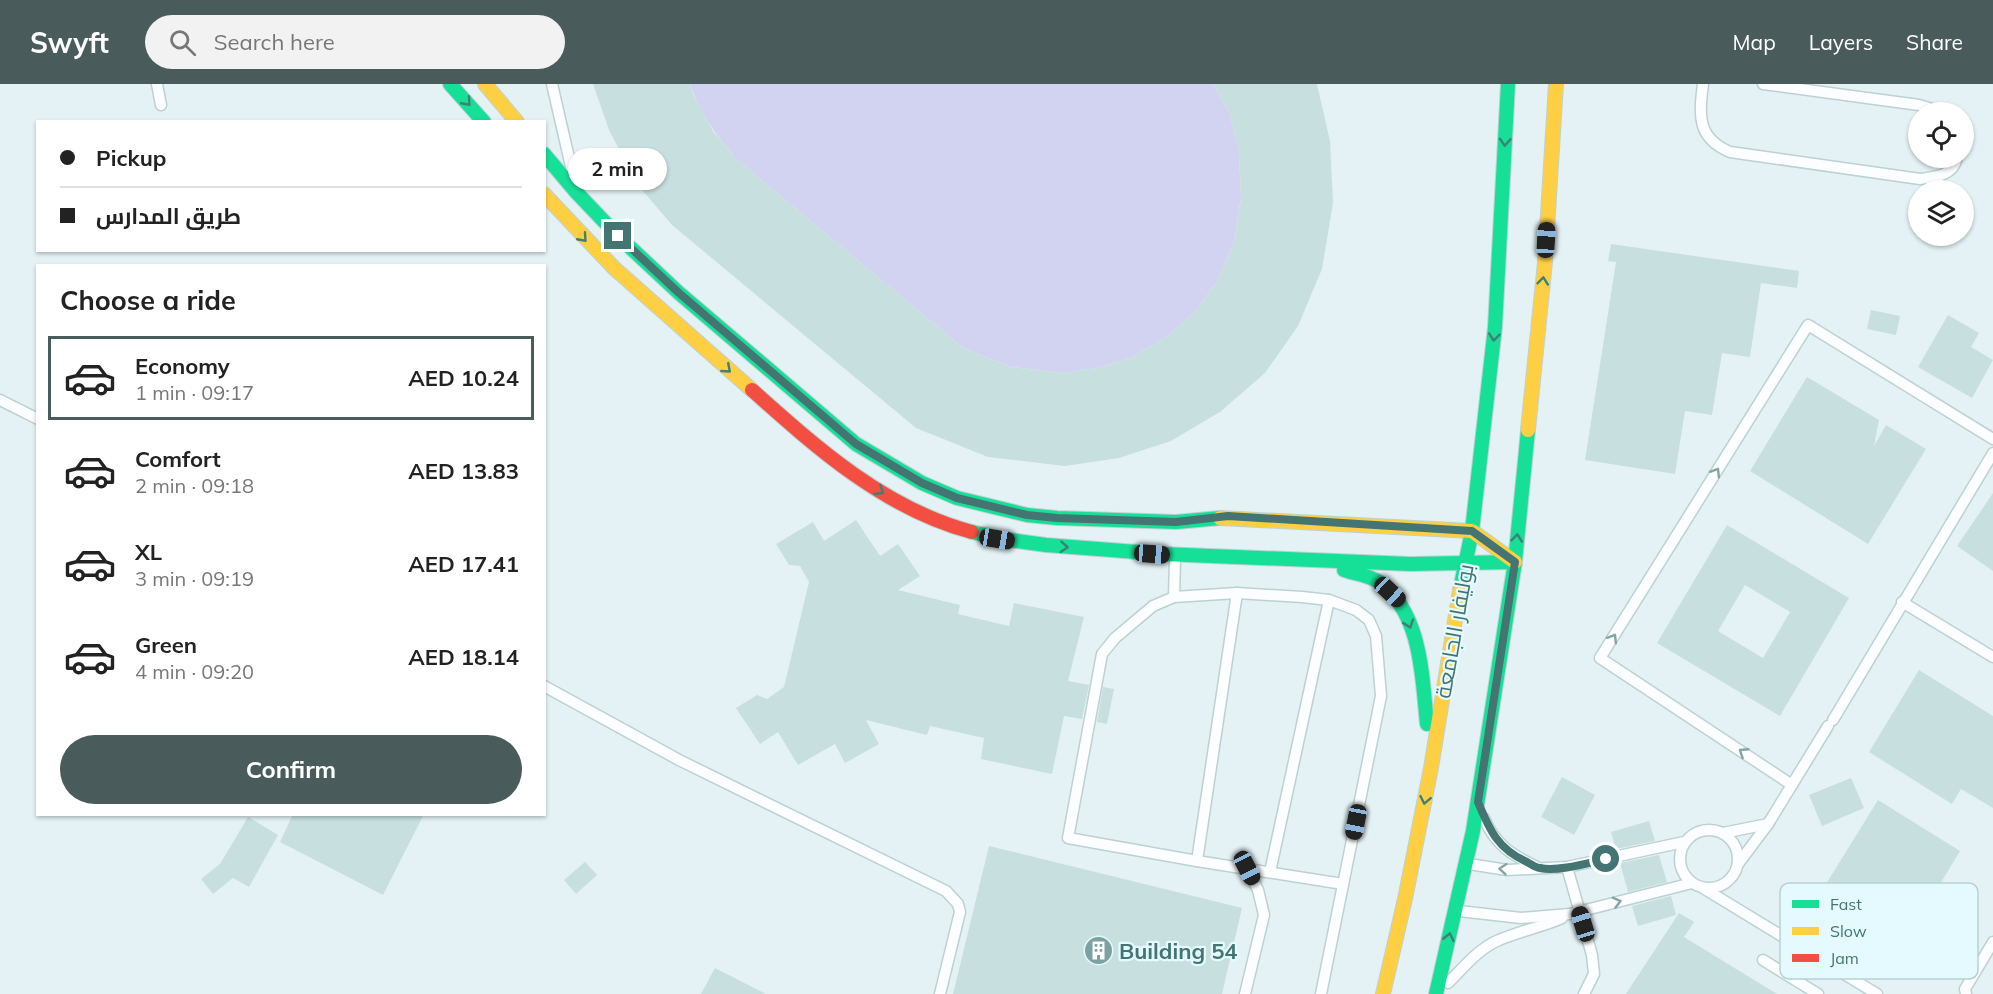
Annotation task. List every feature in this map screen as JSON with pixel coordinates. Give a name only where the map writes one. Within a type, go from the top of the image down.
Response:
[{"type":"street","points":[[450,84],[482,120]]},
{"type":"street","points":[[485,84],[515,120]]},
{"type":"street","name":"بوليفار الجامعة","points":[[1383,994],[1431,768],[1464,566],[1472,531],[1495,327],[1509,84]]},
{"type":"street","points":[[1436,994],[1478,802],[1515,562],[1545,262],[1556,84]]},
{"type":"street","points":[[546,156],[618,236],[679,293],[847,436],[886,463],[957,498],[1027,515],[1314,561],[1464,566],[1515,562]]},
{"type":"street","points":[[546,196],[597,253],[794,427],[880,492],[915,512],[952,526],[997,539],[1035,545],[1176,539],[1228,516],[1472,531],[1515,562]]},
{"type":"street","points":[[1314,561],[1379,581],[1402,603],[1419,653],[1431,768]]},
{"type":"lane","points":[[158,84],[161,105]]},
{"type":"lane","points":[[552,84],[577,193]]},
{"type":"lane","points":[[1703,84],[1700,112],[1705,132],[1719,147],[1730,152],[1920,179],[1948,172],[1952,168]]},
{"type":"lane","points":[[1763,84],[1908,104]]},
{"type":"lane","points":[[1792,785],[1600,658],[1808,326],[1993,439]]},
{"type":"lane","points":[[0,400],[36,418]]},
{"type":"lane","points":[[1455,910],[1521,918],[1574,913],[1698,885],[1714,888],[1725,884],[1768,824],[1993,453]]},
{"type":"lane","points":[[1174,597],[1176,539]]},
{"type":"lane","points":[[1197,861],[1237,593]]},
{"type":"lane","points":[[1321,994],[1381,696],[1376,636],[1369,620],[1356,610],[1329,600],[1237,593],[1174,597],[1153,606],[1115,638],[1102,654],[1068,838],[1343,884]]},
{"type":"lane","points":[[1270,872],[1329,600]]},
{"type":"lane","points":[[1902,602],[1993,657]]},
{"type":"lane","points":[[546,687],[679,760],[946,891],[958,904],[960,912],[940,994]]},
{"type":"lane","points":[[1478,802],[1490,831],[1501,844],[1514,856],[1540,868]]},
{"type":"lane","points":[[1724,833],[1768,824]]},
{"type":"lane","points":[[1738,865],[1738,853],[1733,842],[1724,833],[1715,830],[1703,830],[1692,834],[1684,842],[1680,853],[1680,864],[1684,875],[1780,935]]},
{"type":"lane","points":[[1466,864],[1507,870],[1567,867],[1684,842]]},
{"type":"lane","points":[[1567,867],[1574,913],[1592,955],[1594,974],[1584,994]]},
{"type":"lane","points":[[1245,994],[1264,915],[1258,891],[1247,868]]},
{"type":"lane","points":[[1443,994],[1446,985],[1474,957],[1497,940],[1542,927],[1574,913]]},
{"type":"lane","points":[[1978,967],[1993,942]]},
{"type":"lane","points":[[1763,960],[1780,971]]},
{"type":"lane","points":[[1794,979],[1818,994]]},
{"type":"lane","points":[[1852,979],[1877,994]]},
{"type":"lane","points":[[1966,994],[1965,989],[1971,979]]},
{"type":"shaded area","points":[[690,84],[1213,84],[1230,114],[1239,153],[1241,198],[1234,242],[1217,281],[1196,311],[1166,337],[1132,357],[1097,368],[1062,373],[1011,367],[963,348],[736,159],[709,124]]},
{"type":"building","points":[[593,84],[690,84],[713,131],[736,159],[963,348],[1011,367],[1062,373],[1097,368],[1132,357],[1166,337],[1196,311],[1217,281],[1234,242],[1241,198],[1239,153],[1230,114],[1213,84],[1317,84],[1330,141],[1333,203],[1322,269],[1298,326],[1265,373],[1220,412],[1171,441],[1119,458],[1065,466],[988,457],[916,428],[672,225],[637,184],[609,130]]},
{"type":"building","points":[[1611,244],[1799,271],[1797,288],[1761,283],[1750,357],[1722,353],[1712,415],[1685,411],[1675,474],[1585,460],[1616,262],[1608,261]]},
{"type":"building","points":[[1871,310],[1900,316],[1896,335],[1867,329]]},
{"type":"building","points":[[1948,315],[1979,333],[1971,347],[1993,360],[1972,398],[1918,367]]},
{"type":"building","points":[[1807,377],[1879,420],[1874,446],[1886,425],[1926,449],[1868,544],[1750,471]]},
{"type":"building","points":[[1993,493],[1993,571],[1957,546]]},
{"type":"building","points":[[856,520],[880,556],[898,544],[920,576],[898,590],[960,605],[958,614],[1009,626],[1014,603],[1084,617],[1068,681],[1089,685],[1082,719],[1064,716],[1052,774],[981,759],[984,738],[930,726],[927,735],[866,720],[879,744],[845,763],[835,744],[798,765],[778,732],[760,744],[736,708],[757,695],[767,699],[784,687],[809,582],[800,566],[789,565],[776,544],[813,522],[824,541]]},
{"type":"building","points":[[1727,525],[1849,598],[1780,716],[1657,643]],"holes":[[[1745,585],[1790,612],[1763,658],[1718,631]]]},
{"type":"building","points":[[1919,670],[1993,716],[1993,808],[1961,789],[1952,804],[1869,752]]},
{"type":"building","points":[[1103,687],[1114,689],[1107,724],[1097,722]]},
{"type":"building","points":[[1562,777],[1595,795],[1574,835],[1541,817]]},
{"type":"building","points":[[1851,778],[1864,808],[1822,826],[1809,795]]},
{"type":"building","points":[[1878,800],[1960,851],[1941,883],[1827,883]]},
{"type":"building","points":[[292,816],[423,816],[383,895],[280,842]]},
{"type":"building","points":[[248,817],[278,835],[249,887],[233,878],[213,894],[201,879],[220,864]]},
{"type":"building","points":[[1649,821],[1655,841],[1616,849],[1611,832]]},
{"type":"building","name":"Building 54","points":[[989,846],[1242,908],[1222,994],[953,994]]},
{"type":"building","points":[[1659,855],[1667,882],[1628,892],[1620,863]]},
{"type":"building","points":[[585,862],[597,875],[576,894],[564,880]]},
{"type":"building","points":[[1671,896],[1676,915],[1638,926],[1632,906]]},
{"type":"building","points":[[1679,913],[1694,922],[1684,937],[1777,994],[1626,994]]},
{"type":"building","points":[[715,968],[766,994],[701,994]]},
{"type":"traffic: fast","points":[[450,84],[482,120]]},
{"type":"traffic: fast","points":[[1460,590],[1472,531],[1495,327],[1508,84]]},
{"type":"traffic: fast","points":[[546,156],[618,236],[679,293],[856,444],[922,483],[957,498],[1027,515],[1176,522],[1220,518]]},
{"type":"traffic: fast","points":[[1436,994],[1473,831],[1515,562],[1528,430]]},
{"type":"traffic: fast","points":[[972,532],[1046,545],[1163,554],[1410,564],[1515,562]]},
{"type":"traffic: fast","points":[[1344,570],[1379,582],[1393,595],[1404,611],[1417,647],[1427,724]]},
{"type":"traffic: slow","points":[[485,84],[515,120]]},
{"type":"traffic: slow","points":[[1528,430],[1545,262],[1556,84]]},
{"type":"traffic: slow","points":[[546,196],[614,268],[752,390]]},
{"type":"traffic: slow","points":[[1220,518],[1472,531],[1515,562]]},
{"type":"traffic: slow","points":[[1383,994],[1431,768],[1460,590]]},
{"type":"traffic: jam","points":[[752,390],[828,455],[882,493],[940,522],[972,532]]},
{"type":"place","name":"Building 54","points":[[1098,951]]},
{"type":"route","points":[[618,236],[679,293],[856,444],[922,483],[957,498],[1027,515],[1057,518],[1176,522],[1228,516],[1472,531],[1515,562],[1478,802],[1484,817],[1490,831],[1514,856],[1540,868],[1567,867],[1606,859]]}]
